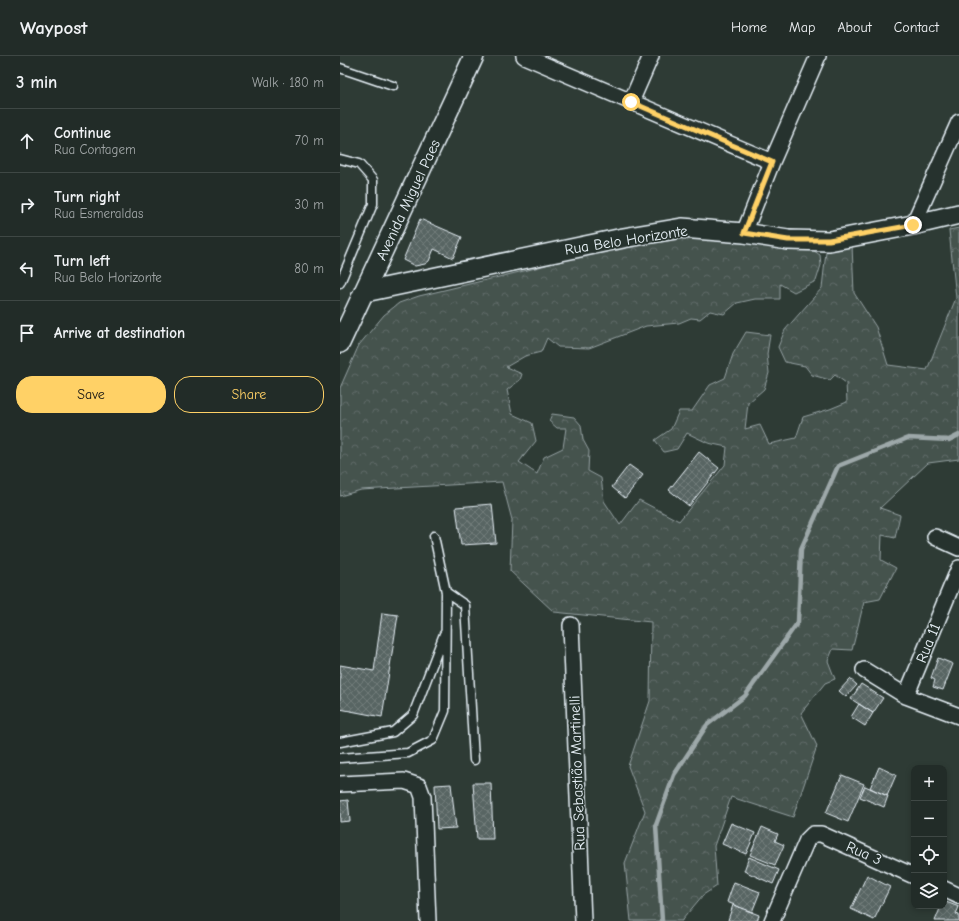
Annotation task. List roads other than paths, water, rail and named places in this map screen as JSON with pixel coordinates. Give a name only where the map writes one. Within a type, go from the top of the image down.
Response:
[{"type":"street","name":"Avenida Miguel Paes","points":[[340,343],[474,56]]},
{"type":"street","points":[[524,56],[772,162]]},
{"type":"street","points":[[631,102],[651,56]]},
{"type":"street","points":[[744,233],[772,162],[818,56]]},
{"type":"street","points":[[913,225],[959,122]]},
{"type":"street","name":"Rua Belo Horizonte","points":[[365,292],[623,238],[682,228],[744,233],[788,240],[829,240],[913,225],[959,214]]},
{"type":"street","points":[[935,537],[959,548]]},
{"type":"street","name":"Rua 11","points":[[906,696],[959,568]]},
{"type":"street","name":"Rua Sebastião Martinelli","points":[[571,625],[583,921]]},
{"type":"street","points":[[864,670],[906,696],[959,716]]},
{"type":"street","points":[[340,784],[404,781],[419,786],[423,797],[428,921]]},
{"type":"street","name":"Rua 3","points":[[772,921],[807,840],[813,834],[821,834],[911,875]]},
{"type":"street","points":[[947,890],[959,896]]},
{"type":"lane","points":[[340,68],[393,86]]},
{"type":"lane","points":[[340,159],[359,164],[373,180],[373,204],[340,284]]},
{"type":"lane","points":[[340,758],[408,753],[433,740],[445,711],[446,628],[446,592],[434,536]]},
{"type":"lane","points":[[446,592],[465,605],[474,760]]},
{"type":"lane","points":[[340,742],[393,732],[413,715],[446,628]]},
{"type":"waterway","points":[[662,921],[656,825],[674,775],[707,725],[745,696],[798,622],[801,549],[838,466],[908,438],[949,440],[959,435]]}]
